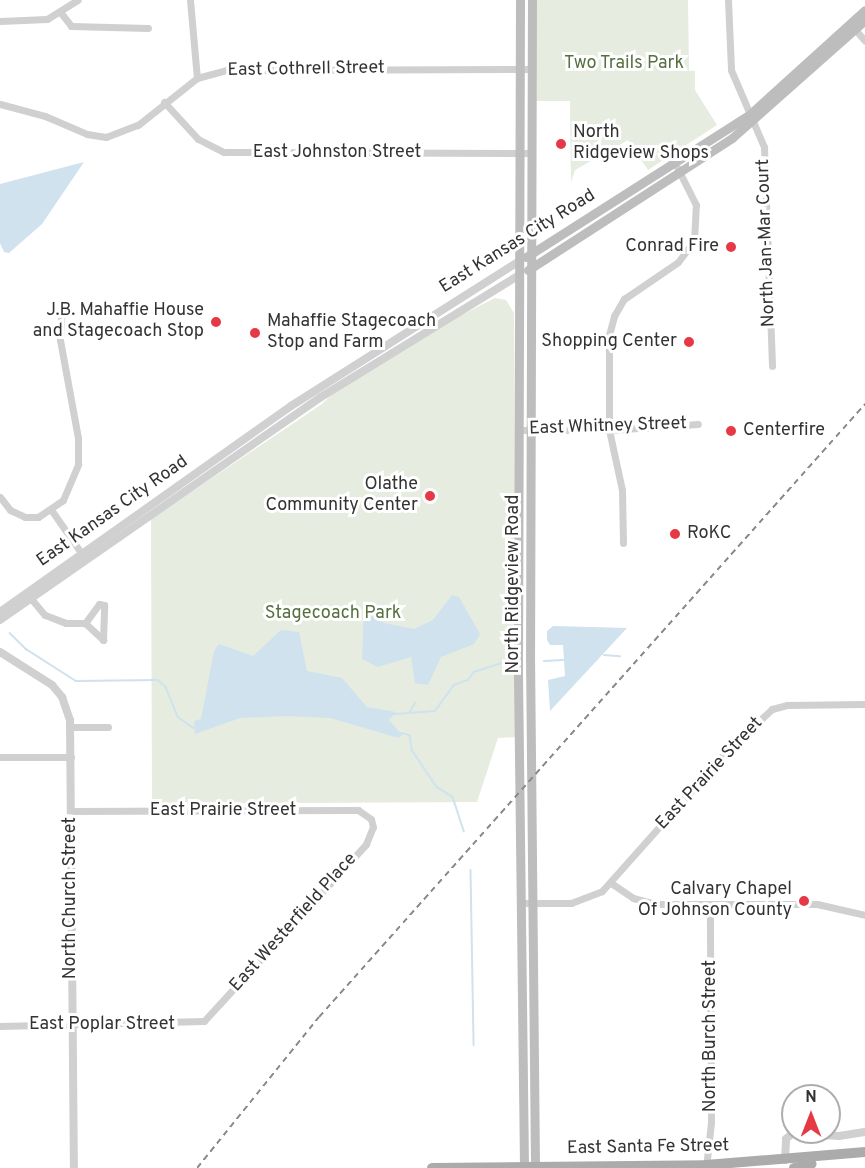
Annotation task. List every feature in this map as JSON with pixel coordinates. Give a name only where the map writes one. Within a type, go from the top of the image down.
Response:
[{"type":"main road","name":"North Ridgeview Road","points":[[520,0],[518,430],[527,904],[529,1167]]},
{"type":"main road","name":"North Ridgeview Road","points":[[527,904],[532,0]]},
{"type":"main road","name":"East Kansas City Road","points":[[853,27],[865,10]]},
{"type":"main road","name":"East Kansas City Road","points":[[518,276],[751,119],[853,27],[865,20]]},
{"type":"main road","name":"East Kansas City Road","points":[[518,262],[678,167]]},
{"type":"main road","name":"East Santa Fe Street","points":[[432,1168],[706,1166],[865,1152]]},
{"type":"main road","points":[[794,1168],[825,1157]]},
{"type":"main road","points":[[775,1168],[785,1160]]},
{"type":"street","points":[[0,21],[40,21],[61,13],[77,0]]},
{"type":"street","points":[[190,0],[191,45],[197,78]]},
{"type":"street","name":"North Jan-Mar Court","points":[[728,0],[731,70],[764,147],[772,366]]},
{"type":"street","points":[[61,13],[71,26],[148,28]]},
{"type":"street","points":[[853,27],[865,41]]},
{"type":"street","name":"East Cothrell Street","points":[[0,104],[45,116],[87,135],[106,136],[126,132],[197,78],[247,69],[530,69]]},
{"type":"street","name":"East Johnston Street","points":[[164,102],[198,139],[224,152],[530,153]]},
{"type":"street","points":[[623,543],[622,490],[609,430],[609,335],[614,316],[635,289],[684,257],[696,235],[696,205],[678,167]]},
{"type":"street","name":"East Kansas City Road","points":[[84,556],[291,406],[518,262]]},
{"type":"street","name":"East Kansas City Road","points":[[0,612],[321,397],[518,276]]},
{"type":"street","points":[[0,497],[10,510],[25,518],[52,511],[63,500],[78,464],[78,438],[60,340],[60,318]]},
{"type":"street","name":"East Whitney Street","points":[[518,430],[609,430],[698,424]]},
{"type":"street","points":[[52,511],[84,556]]},
{"type":"street","points":[[28,595],[53,619],[85,623],[104,640],[104,605],[99,604],[85,623]]},
{"type":"street","name":"East Kansas City Road","points":[[0,620],[28,595]]},
{"type":"street","name":"North Church Street","points":[[3,652],[57,690],[68,708],[71,727],[74,1168]]},
{"type":"street","name":"East Prairie Street","points":[[527,904],[572,903],[594,896],[611,883],[726,752],[772,709],[788,705],[865,704]]},
{"type":"street","points":[[71,727],[108,727]]},
{"type":"street","points":[[0,757],[71,757]]},
{"type":"street","name":"East Prairie Street","points":[[71,811],[358,810],[371,819]]},
{"type":"street","name":"East Westerfield Place","points":[[204,1022],[366,844],[372,835],[371,819]]},
{"type":"street","points":[[611,883],[647,902],[817,904],[865,915]]},
{"type":"street","name":"North Burch Street","points":[[706,1166],[711,1122],[710,904]]},
{"type":"street","name":"East Poplar Street","points":[[0,1026],[204,1022]]},
{"type":"street","points":[[785,1160],[786,1139],[793,1133],[839,1136],[865,1132]]},
{"type":"green space","name":"Two Trails Park","points":[[535,0],[688,0],[689,71],[695,71],[695,90],[717,125],[648,170],[628,140],[575,170],[571,182],[570,101],[533,101]]},
{"type":"green space","name":"Stagecoach Park","points":[[495,298],[506,300],[514,313],[517,737],[498,738],[477,802],[152,804],[151,519],[322,404],[334,392],[442,325]]},
{"type":"water","points":[[84,162],[42,224],[9,253],[4,252],[0,243],[0,184]]},
{"type":"water","points":[[452,595],[459,597],[480,634],[474,644],[441,657],[428,685],[415,683],[411,657],[378,667],[362,659],[364,609],[384,623],[414,629],[433,620]]},
{"type":"water","points":[[553,626],[627,628],[550,711],[548,680],[565,676],[563,645],[550,645],[547,640],[547,631]]},
{"type":"water","points":[[281,630],[299,632],[307,671],[342,678],[367,707],[396,712],[389,720],[402,735],[399,738],[330,718],[288,716],[240,718],[195,734],[194,721],[201,719],[214,651],[219,644],[253,656]]},
{"type":"waterway","points":[[10,633],[26,649],[76,681],[158,680],[166,687],[178,717],[194,728]]},
{"type":"waterway","points":[[604,655],[620,656]]},
{"type":"waterway","points":[[544,661],[563,660]]},
{"type":"waterway","points":[[395,714],[435,711],[454,685],[468,680],[474,672],[504,662]]},
{"type":"waterway","points":[[410,712],[415,703]]},
{"type":"waterway","points":[[401,733],[410,735],[412,750],[437,787],[453,797],[464,831]]},
{"type":"waterway","points":[[471,870],[474,1045]]},
{"type":"railway","points":[[197,1168],[319,1017],[865,404]]},
{"type":"place","name":"North Ridgeview Shops","points":[[561,144]]},
{"type":"place","name":"Conrad Fire","points":[[731,247]]},
{"type":"place","name":"J.B. Mahaffie House and Stagecoach Stop","points":[[216,322]]},
{"type":"place","name":"Mahaffie Stagecoach Stop and Farm","points":[[255,333]]},
{"type":"place","name":"Shopping Center","points":[[689,342]]},
{"type":"place","name":"Centerfire","points":[[731,431]]},
{"type":"place","name":"Olathe Community Center","points":[[430,496]]},
{"type":"place","name":"RoKC","points":[[675,534]]},
{"type":"place","name":"Calvary Chapel Of Johnson County","points":[[804,901]]}]
